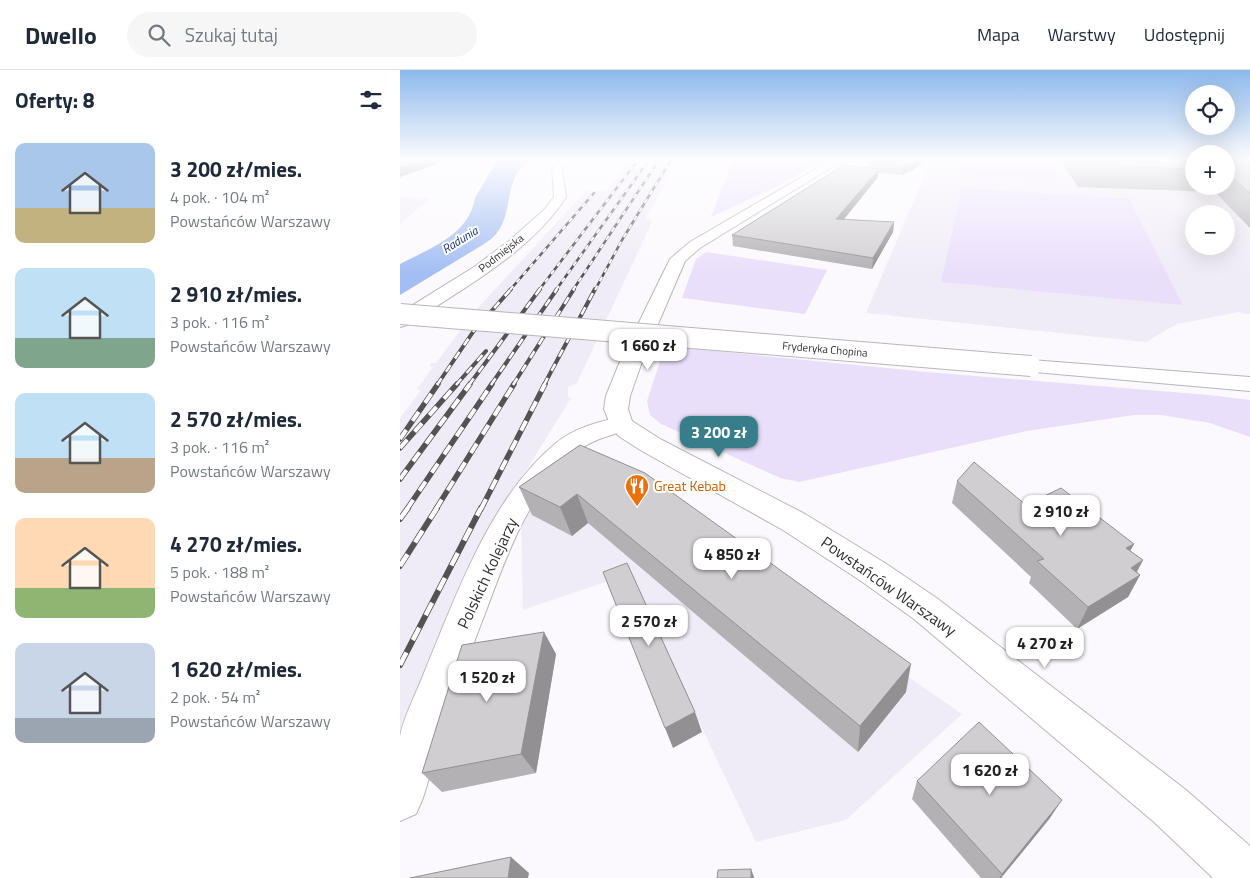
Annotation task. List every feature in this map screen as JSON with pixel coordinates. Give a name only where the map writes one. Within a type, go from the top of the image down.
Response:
[{"type":"street","name":"Podmiejska","points":[[400,321],[480,270],[515,243],[550,212],[560,198]]},
{"type":"street","points":[[621,424],[616,409],[618,396],[678,259],[695,245],[774,198]]},
{"type":"street","name":"Fryderyka Chopina","points":[[400,314],[1250,384]]},
{"type":"street","name":"Polskich Kolejarzy","points":[[400,798],[440,680],[479,584],[507,525],[534,482],[562,450],[582,436],[621,424]]},
{"type":"street","name":"Powstańców Warszawy","points":[[621,424],[629,432],[794,522],[837,548],[926,609],[972,644],[1170,806],[1249,878]]},
{"type":"shaded area","points":[[400,198],[430,198],[400,224]]},
{"type":"shaded area","points":[[580,198],[657,198],[646,218],[652,222],[577,383],[568,387],[568,397],[571,398],[494,522],[400,732],[400,418],[421,390],[417,389],[433,367],[429,367],[432,363],[436,363],[473,313]]},
{"type":"shaded area","points":[[718,198],[753,198],[711,217]]},
{"type":"shaded area","points":[[915,198],[1250,198],[1250,314],[1239,312],[1177,324],[1146,342],[866,313]]},
{"type":"shaded area","points":[[960,198],[1129,199],[1183,305],[941,282]]},
{"type":"shaded area","points":[[706,252],[827,270],[805,314],[682,298],[696,259]]},
{"type":"shaded area","points":[[665,346],[927,372],[1250,400],[1250,437],[1210,423],[1161,415],[1134,415],[1027,431],[799,482],[780,478],[661,424],[650,415],[647,401]]},
{"type":"shaded area","points":[[592,467],[634,487],[962,714],[846,820],[756,842],[629,574],[523,610],[521,517]]},
{"type":"water","name":"Radunia","points":[[475,198],[509,198],[502,225],[496,234],[484,244],[400,295],[400,264],[435,246],[456,231],[465,222]]},
{"type":"building","points":[[792,198],[854,198],[836,219],[894,222],[873,258],[732,235]]},
{"type":"building","points":[[580,445],[645,473],[911,664],[860,726],[577,494],[560,507],[519,487]]},
{"type":"building","points":[[974,462],[1026,505],[1061,488],[1134,544],[1126,548],[1143,560],[1131,568],[1140,575],[1088,607],[1037,561],[1044,559],[957,481]]},
{"type":"building","points":[[627,563],[695,712],[665,728],[603,572]]},
{"type":"building","points":[[544,632],[521,754],[422,773],[462,645]]},
{"type":"building","points":[[979,722],[1062,800],[1002,874],[917,781]]},
{"type":"building","points":[[511,857],[508,878],[410,878]]},
{"type":"building","points":[[751,869],[751,878],[717,878],[718,870]]},
{"type":"railway","points":[[510,290],[590,198]]},
{"type":"railway","points":[[539,290],[609,198]]},
{"type":"railway","points":[[556,290],[622,198]]},
{"type":"railway","points":[[573,290],[634,198]]},
{"type":"railway","points":[[595,290],[648,198]]},
{"type":"railway","points":[[437,385],[473,332],[511,289]]},
{"type":"railway","points":[[469,385],[540,289]]},
{"type":"railway","points":[[491,385],[557,289]]},
{"type":"railway","points":[[513,385],[574,289]]},
{"type":"railway","points":[[544,385],[595,289]]},
{"type":"railway","points":[[456,385],[486,351]]},
{"type":"railway","points":[[400,439],[438,384]]},
{"type":"railway","points":[[400,448],[457,384]]},
{"type":"railway","points":[[400,479],[470,384]]},
{"type":"railway","points":[[407,509],[492,384]]},
{"type":"railway","points":[[436,509],[514,384]]},
{"type":"railway","points":[[481,509],[545,384]]},
{"type":"railway","points":[[400,519],[408,508]]},
{"type":"railway","points":[[400,566],[437,508]]},
{"type":"railway","points":[[400,665],[481,508]]},
{"type":"place","name":"Great Kebab","points":[[637,507]]}]
